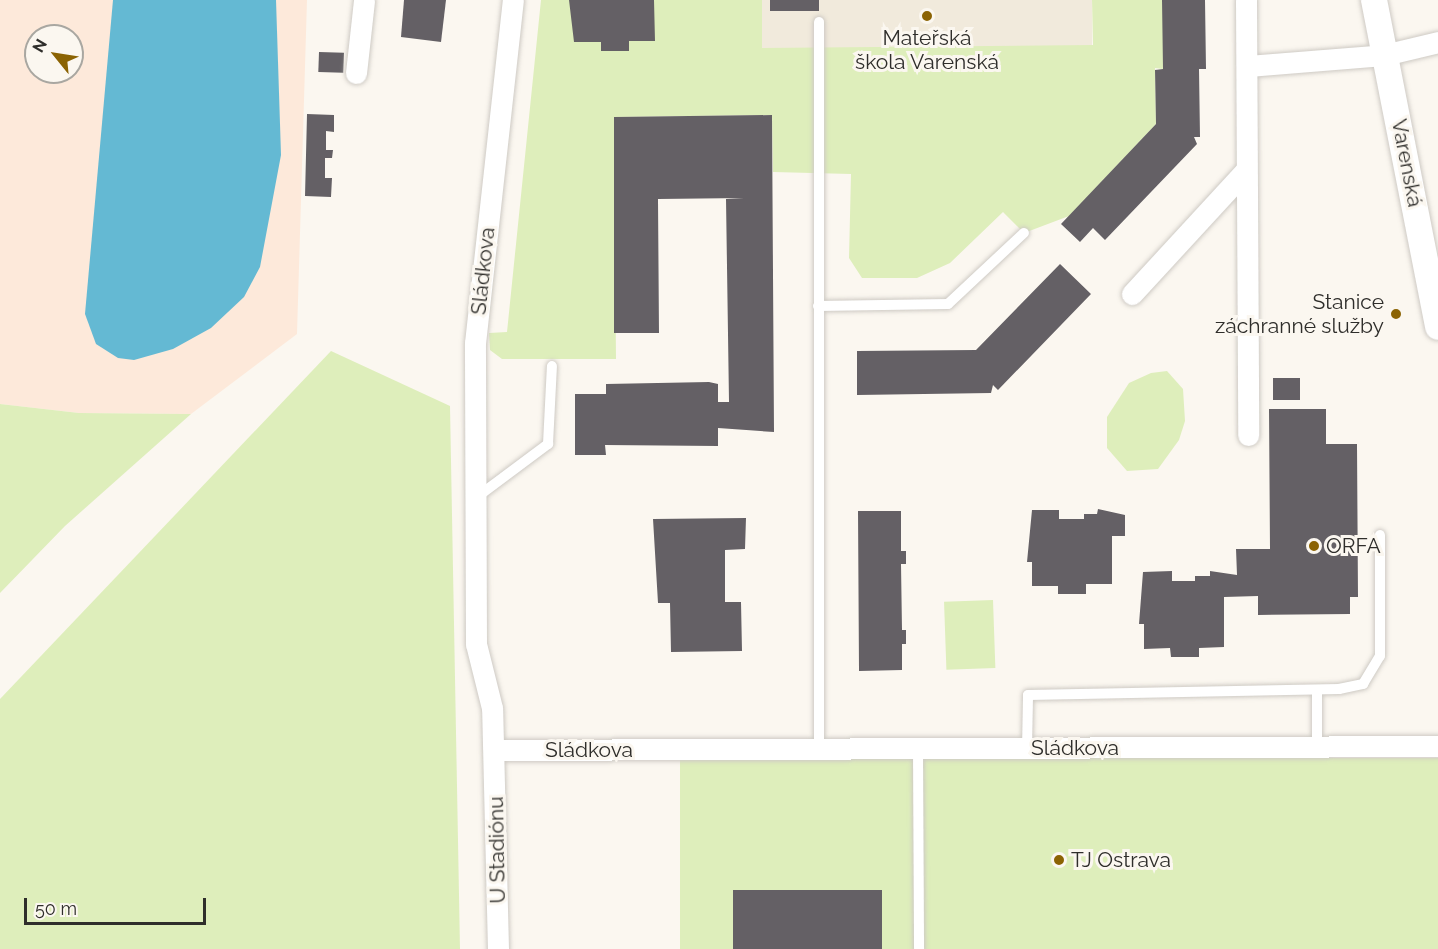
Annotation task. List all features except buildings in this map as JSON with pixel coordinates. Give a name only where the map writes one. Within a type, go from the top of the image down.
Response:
[{"type":"street","points":[[356,73],[364,0]]},
{"type":"street","name":"Sládkova","points":[[513,0],[475,343],[476,644],[492,708],[495,750],[1438,746]]},
{"type":"street","points":[[1246,0],[1248,435]]},
{"type":"street","name":"Varenská","points":[[1374,0],[1438,327]]},
{"type":"street","points":[[1248,66],[1384,55],[1438,42]]},
{"type":"street","points":[[1132,294],[1245,171]]},
{"type":"street","name":"U Stadiónu","points":[[495,750],[498,949]]},
{"type":"lane","points":[[819,22],[819,750]]},
{"type":"lane","points":[[818,306],[948,304],[1024,233]]},
{"type":"lane","points":[[476,498],[548,444],[552,366]]},
{"type":"lane","points":[[1027,749],[1028,695],[1317,690],[1357,687],[1377,666],[1380,535]]},
{"type":"lane","points":[[1317,690],[1317,747]]},
{"type":"lane","points":[[918,750],[919,949]]},
{"type":"shaded area","points":[[0,0],[307,0],[297,334],[191,414],[79,413],[0,404]]},
{"type":"shaded area","name":"Mateřská škola Varenská","points":[[762,0],[1092,0],[1092,48],[762,48]]},
{"type":"green space","points":[[541,0],[762,0],[762,48],[1093,45],[1092,0],[1163,0],[1163,69],[1155,68],[1156,124],[1069,216],[1024,233],[1003,212],[950,263],[917,278],[862,278],[849,258],[851,174],[773,172],[772,115],[614,117],[616,359],[502,359],[490,350],[489,333],[507,332]]},
{"type":"green space","points":[[331,351],[450,406],[460,949],[0,949],[0,699]]},
{"type":"green space","points":[[1167,371],[1183,389],[1185,421],[1179,440],[1158,469],[1127,471],[1107,448],[1107,417],[1129,383],[1151,373]]},
{"type":"green space","points":[[0,404],[79,413],[191,414],[65,526],[0,593]]},
{"type":"green space","points":[[993,600],[995,668],[946,670],[944,602]]},
{"type":"green space","name":"TJ Ostrava","points":[[680,758],[1438,758],[1438,949],[680,949]]},
{"type":"water","points":[[113,0],[276,0],[281,155],[260,267],[244,297],[211,328],[173,349],[134,360],[118,358],[96,344],[85,314]]},
{"type":"place","name":"Mateřská škola Varenská","points":[[927,16]]},
{"type":"place","name":"Stanice záchranné služby","points":[[1396,314]]},
{"type":"place","name":"ORFA","points":[[1314,546]]},
{"type":"place","name":"TJ Ostrava","points":[[1059,860]]}]
